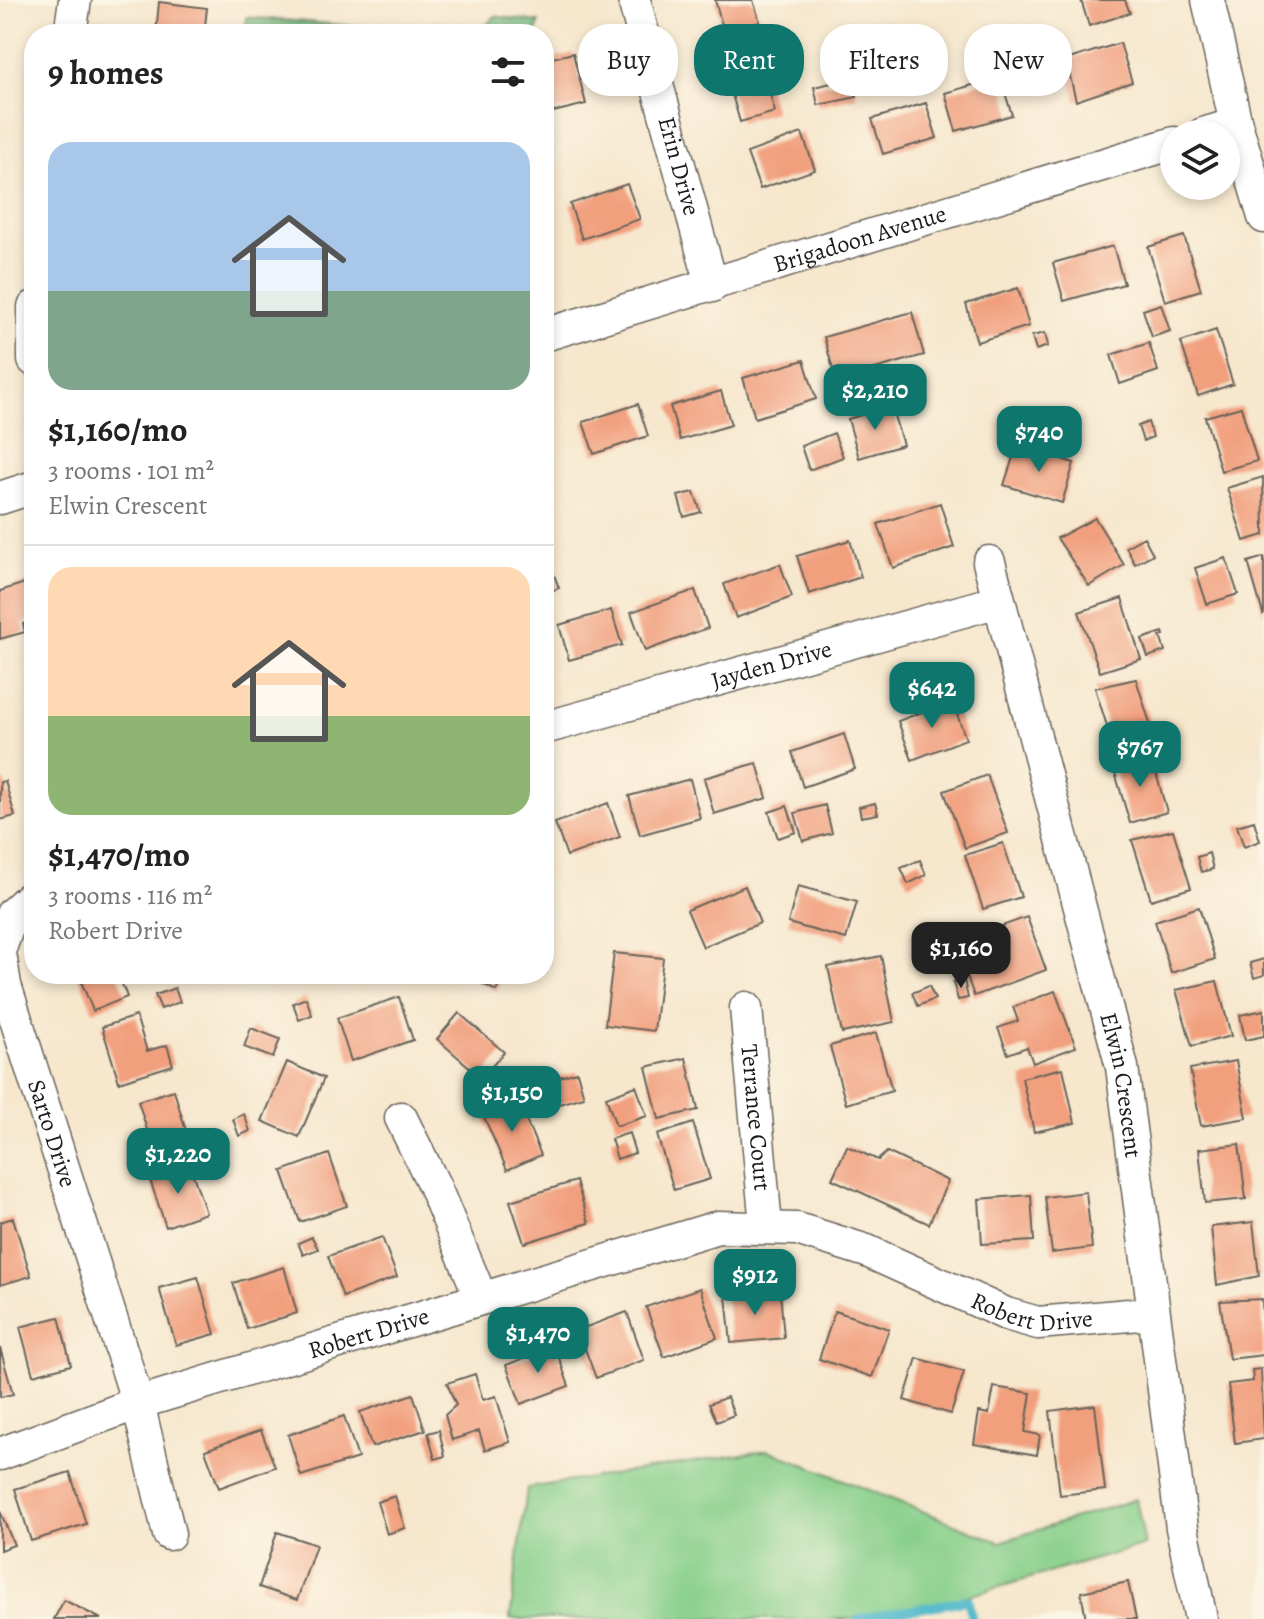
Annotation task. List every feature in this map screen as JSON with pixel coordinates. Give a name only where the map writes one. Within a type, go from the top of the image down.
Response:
[{"type":"street","points":[[71,24],[75,0]]},
{"type":"street","name":"Erin Drive","points":[[634,0],[712,286]]},
{"type":"street","points":[[1208,0],[1235,120]]},
{"type":"street","points":[[1240,137],[1264,217]]},
{"type":"street","name":"Brigadoon Avenue","points":[[554,332],[1160,147]]},
{"type":"street","points":[[0,498],[24,490]]},
{"type":"street","name":"Elwin Crescent","points":[[989,562],[1122,1067],[1182,1528],[1201,1619]]},
{"type":"street","name":"Jayden Drive","points":[[554,725],[999,601]]},
{"type":"street","points":[[1,939],[12,914],[24,903]]},
{"type":"street","name":"Sarto Drive","points":[[1,939],[5,985],[138,1403],[169,1534]]},
{"type":"street","name":"Terrance Court","points":[[746,1008],[766,1226]]},
{"type":"street","points":[[401,1118],[434,1185],[481,1298]]},
{"type":"street","name":"Robert Drive","points":[[0,1454],[138,1403],[701,1231],[766,1226],[797,1229],[867,1251],[1006,1314],[1038,1323],[1152,1313]]},
{"type":"green space","points":[[495,16],[539,22],[538,24],[487,24]]},
{"type":"green space","points":[[246,17],[330,24],[246,24]]},
{"type":"green space","points":[[768,1450],[1000,1542],[1136,1499],[1145,1545],[888,1619],[510,1619],[527,1488]]},
{"type":"building","points":[[715,0],[753,0],[760,22],[722,24]]},
{"type":"building","points":[[1081,0],[1125,0],[1130,13],[1089,26]]},
{"type":"building","points":[[159,2],[207,8],[205,24],[157,24]]},
{"type":"building","points":[[1120,43],[1132,82],[1076,101],[1072,85],[1072,58]]},
{"type":"building","points":[[573,53],[578,73],[578,96],[584,96],[586,104],[554,112],[554,58]]},
{"type":"building","points":[[820,86],[820,96],[857,97],[818,105],[814,87]]},
{"type":"building","points":[[964,87],[964,96],[1006,96],[1012,115],[956,131],[946,96],[948,92]]},
{"type":"building","points":[[732,96],[770,96],[775,112],[740,122]]},
{"type":"building","points":[[926,103],[937,138],[883,154],[872,119]]},
{"type":"building","points":[[802,133],[815,170],[760,189],[747,153]]},
{"type":"building","points":[[627,184],[640,219],[582,239],[570,204]]},
{"type":"building","points":[[1184,236],[1201,290],[1165,301],[1148,247]]},
{"type":"building","points":[[1113,246],[1124,284],[1064,301],[1053,263]]},
{"type":"building","points":[[1018,288],[1029,326],[977,342],[966,304]]},
{"type":"building","points":[[1161,304],[1170,331],[1152,337],[1143,310]]},
{"type":"building","points":[[912,312],[924,355],[836,380],[824,337]]},
{"type":"building","points":[[1216,330],[1233,384],[1198,396],[1181,342]]},
{"type":"building","points":[[1045,333],[1048,346],[1036,350],[1032,336]]},
{"type":"building","points":[[1149,343],[1158,371],[1120,384],[1111,355]]},
{"type":"building","points":[[804,360],[816,399],[755,418],[743,378]]},
{"type":"building","points":[[721,391],[731,425],[680,440],[670,406]]},
{"type":"building","points":[[638,404],[648,436],[594,454],[583,422]]},
{"type":"building","points":[[891,406],[903,445],[859,458],[848,419]]},
{"type":"building","points":[[1241,407],[1257,461],[1221,471],[1205,417]]},
{"type":"building","points":[[1148,422],[1153,437],[1143,441],[1138,426]]},
{"type":"building","points":[[834,433],[843,457],[809,470],[801,446]]},
{"type":"building","points":[[1017,445],[1074,463],[1062,503],[1004,485]]},
{"type":"building","points":[[1263,477],[1264,535],[1244,541],[1227,488]]},
{"type":"building","points":[[694,492],[701,512],[684,517],[678,496]]},
{"type":"building","points":[[940,503],[954,547],[893,568],[878,524]]},
{"type":"building","points":[[1095,518],[1124,565],[1089,586],[1057,538]]},
{"type":"building","points":[[1144,537],[1153,554],[1135,564],[1126,547]]},
{"type":"building","points":[[850,540],[861,577],[809,594],[797,556]]},
{"type":"building","points":[[1264,557],[1264,613],[1263,614],[1248,562]]},
{"type":"building","points":[[1226,558],[1238,594],[1207,604],[1195,568]]},
{"type":"building","points":[[780,564],[792,597],[736,618],[724,584]]},
{"type":"building","points":[[24,583],[24,632],[0,639],[0,591]]},
{"type":"building","points":[[695,590],[708,628],[645,651],[631,612]]},
{"type":"building","points":[[1122,598],[1141,659],[1100,672],[1079,612]]},
{"type":"building","points":[[611,610],[622,645],[569,660],[559,625]]},
{"type":"building","points":[[1163,632],[1164,635],[1160,636],[1165,651],[1148,657],[1142,639]]},
{"type":"building","points":[[1136,679],[1153,733],[1113,745],[1095,688]]},
{"type":"building","points":[[952,701],[966,739],[912,760],[898,721]]},
{"type":"building","points":[[844,734],[855,769],[803,787],[792,752]]},
{"type":"building","points":[[1151,755],[1167,812],[1130,823],[1113,766]]},
{"type":"building","points":[[757,763],[767,798],[714,814],[704,778]]},
{"type":"building","points":[[987,775],[1008,833],[965,848],[944,791]]},
{"type":"building","points":[[690,779],[700,818],[640,835],[629,796]]},
{"type":"building","points":[[5,781],[15,816],[0,820],[0,782]]},
{"type":"building","points":[[608,803],[620,837],[567,856],[555,823]]},
{"type":"building","points":[[875,803],[878,814],[861,817],[859,807]]},
{"type":"building","points":[[825,805],[832,833],[803,841],[795,813]]},
{"type":"building","points":[[787,806],[796,832],[778,838],[769,812]]},
{"type":"building","points":[[1254,821],[1260,841],[1244,847],[1237,826]]},
{"type":"building","points":[[1173,830],[1191,888],[1151,900],[1132,840]]},
{"type":"building","points":[[1003,843],[1021,897],[983,909],[965,855]]},
{"type":"building","points":[[1209,853],[1213,869],[1201,872],[1197,857]]},
{"type":"building","points":[[920,860],[926,875],[908,884],[901,868]]},
{"type":"building","points":[[745,886],[760,923],[703,947],[687,910]]},
{"type":"building","points":[[798,886],[857,902],[846,939],[788,923]]},
{"type":"building","points":[[1199,907],[1215,959],[1171,973],[1155,921]]},
{"type":"building","points":[[1027,917],[1046,970],[974,996],[966,973],[988,966],[977,935]]},
{"type":"building","points":[[614,953],[663,958],[654,1031],[605,1025]]},
{"type":"building","points":[[881,956],[894,1022],[842,1033],[828,967]]},
{"type":"building","points":[[1264,959],[1264,975],[1254,978],[1250,963]]},
{"type":"building","points":[[964,980],[968,998],[958,1000],[953,982]]},
{"type":"building","points":[[1217,981],[1231,1036],[1192,1046],[1176,990]]},
{"type":"building","points":[[82,984],[122,984],[127,997],[93,1011]]},
{"type":"building","points":[[483,984],[500,984],[496,991]]},
{"type":"building","points":[[929,986],[935,999],[918,1006],[912,993]]},
{"type":"building","points":[[175,988],[180,1002],[161,1009],[155,995]]},
{"type":"building","points":[[1055,991],[1076,1047],[1033,1063],[1027,1047],[1008,1054],[998,1028],[1018,1021],[1013,1007]]},
{"type":"building","points":[[399,997],[413,1040],[351,1061],[337,1018]]},
{"type":"building","points":[[306,998],[312,1015],[299,1020],[293,1003]]},
{"type":"building","points":[[1264,1010],[1264,1036],[1245,1040],[1240,1015]]},
{"type":"building","points":[[459,1013],[504,1052],[482,1078],[437,1039]]},
{"type":"building","points":[[136,1016],[147,1051],[167,1045],[173,1065],[119,1082],[102,1027]]},
{"type":"building","points":[[251,1028],[280,1039],[273,1058],[244,1047]]},
{"type":"building","points":[[876,1033],[892,1091],[846,1104],[830,1046]]},
{"type":"building","points":[[686,1058],[698,1110],[659,1119],[646,1067]]},
{"type":"building","points":[[1236,1061],[1247,1118],[1201,1126],[1190,1069]]},
{"type":"building","points":[[287,1062],[324,1078],[299,1137],[262,1121]]},
{"type":"building","points":[[1063,1068],[1075,1123],[1034,1132],[1022,1078]]},
{"type":"building","points":[[577,1072],[584,1097],[542,1109],[535,1084]]},
{"type":"building","points":[[636,1086],[647,1116],[616,1126],[606,1097]]},
{"type":"building","points":[[174,1090],[188,1138],[153,1149],[138,1101]]},
{"type":"building","points":[[516,1097],[541,1155],[507,1170],[482,1112]]},
{"type":"building","points":[[244,1114],[250,1131],[239,1136],[233,1119]]},
{"type":"building","points":[[693,1123],[710,1179],[674,1190],[657,1135]]},
{"type":"building","points":[[629,1133],[635,1153],[617,1159],[611,1139]]},
{"type":"building","points":[[1239,1144],[1246,1199],[1205,1203],[1199,1149]]},
{"type":"building","points":[[847,1146],[878,1160],[887,1152],[948,1181],[929,1224],[832,1179]]},
{"type":"building","points":[[329,1154],[347,1206],[300,1222],[282,1171]]},
{"type":"building","points":[[190,1166],[206,1213],[166,1227],[150,1180]]},
{"type":"building","points":[[576,1181],[589,1223],[524,1243],[510,1201]]},
{"type":"building","points":[[1086,1192],[1092,1248],[1052,1253],[1045,1197]]},
{"type":"building","points":[[1031,1195],[1034,1241],[982,1244],[979,1199]]},
{"type":"building","points":[[13,1218],[31,1276],[0,1285],[0,1222]]},
{"type":"building","points":[[1253,1222],[1259,1276],[1217,1285],[1211,1227]]},
{"type":"building","points":[[312,1237],[318,1249],[303,1255],[298,1243]]},
{"type":"building","points":[[382,1237],[397,1277],[343,1297],[328,1256]]},
{"type":"building","points":[[284,1267],[297,1313],[247,1329],[233,1283]]},
{"type":"building","points":[[198,1277],[215,1334],[176,1345],[159,1288]]},
{"type":"building","points":[[700,1288],[717,1338],[664,1357],[646,1307]]},
{"type":"building","points":[[780,1291],[784,1338],[731,1343],[726,1296]]},
{"type":"building","points":[[1262,1299],[1264,1355],[1229,1359],[1220,1301]]},
{"type":"building","points":[[835,1311],[889,1329],[872,1377],[819,1359]]},
{"type":"building","points":[[627,1312],[644,1360],[596,1378],[578,1330]]},
{"type":"building","points":[[59,1317],[71,1365],[33,1375],[20,1327]]},
{"type":"building","points":[[555,1347],[569,1386],[521,1404],[506,1365]]},
{"type":"building","points":[[0,1348],[13,1394],[0,1397]]},
{"type":"building","points":[[917,1358],[964,1372],[951,1414],[904,1400]]},
{"type":"building","points":[[1261,1369],[1264,1439],[1235,1443],[1228,1384],[1253,1381],[1252,1370]]},
{"type":"building","points":[[475,1374],[483,1400],[496,1396],[510,1442],[485,1450],[479,1431],[452,1440],[445,1415],[456,1405],[447,1383]]},
{"type":"building","points":[[994,1387],[1031,1393],[1025,1432],[1040,1435],[1037,1455],[974,1444],[979,1412],[989,1414]]},
{"type":"building","points":[[413,1394],[425,1430],[372,1447],[360,1412]]},
{"type":"building","points":[[727,1397],[734,1415],[717,1422],[709,1404]]},
{"type":"building","points":[[1095,1405],[1105,1490],[1060,1495],[1050,1411]]},
{"type":"building","points":[[344,1416],[358,1458],[301,1476],[288,1435]]},
{"type":"building","points":[[261,1430],[275,1467],[219,1488],[205,1450]]},
{"type":"building","points":[[439,1430],[445,1456],[435,1459],[428,1433]]},
{"type":"building","points":[[70,1472],[86,1524],[31,1541],[15,1489]]},
{"type":"building","points":[[395,1496],[405,1528],[387,1534],[377,1502]]},
{"type":"building","points":[[0,1511],[14,1545],[0,1550]]},
{"type":"building","points":[[277,1532],[316,1545],[297,1600],[259,1587]]},
{"type":"building","points":[[1128,1582],[1136,1619],[1086,1619],[1081,1592]]},
{"type":"building","points":[[64,1600],[101,1619],[54,1619]]},
{"type":"waterway","points":[[858,1619],[968,1600],[972,1619]]}]
